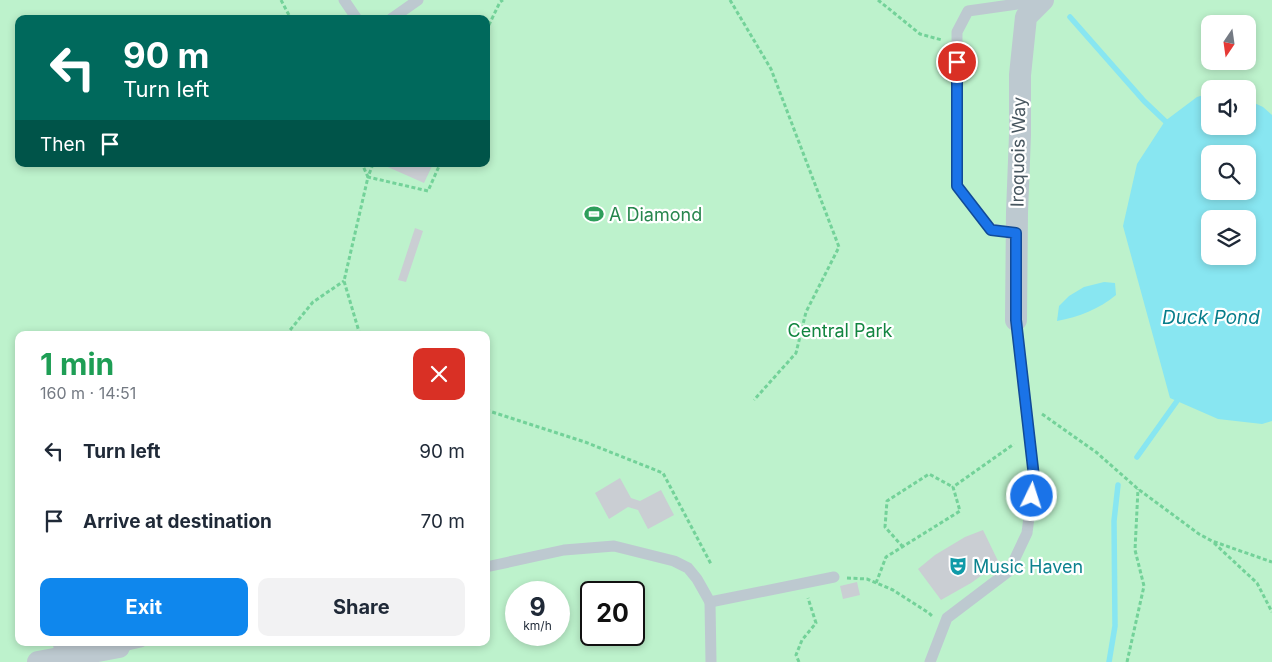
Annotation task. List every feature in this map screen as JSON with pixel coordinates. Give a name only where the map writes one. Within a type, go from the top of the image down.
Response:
[{"type":"street","name":"Iroquois Way","points":[[1016,320],[1020,75],[1026,17],[1043,0]]},
{"type":"street","points":[[38,662],[60,654],[119,647]]},
{"type":"lane","points":[[344,0],[354,15]]},
{"type":"lane","points":[[397,15],[418,0]]},
{"type":"lane","points":[[1016,233],[991,230],[957,186],[957,32],[968,11],[1043,0]]},
{"type":"lane","name":"Iroquois Way","points":[[930,662],[947,618],[1009,571],[1027,533],[1034,477],[1016,320]]},
{"type":"lane","points":[[490,566],[564,550],[614,546],[674,561],[688,568],[710,602],[712,662]]},
{"type":"lane","points":[[710,602],[834,576]]},
{"type":"lane","points":[[119,647],[123,646]]},
{"type":"path","points":[[281,0],[289,15]]},
{"type":"path","points":[[490,23],[500,2],[503,0]]},
{"type":"path","points":[[730,0],[771,69],[840,247],[806,312],[796,354],[754,400]]},
{"type":"path","points":[[878,0],[920,34],[957,44]]},
{"type":"path","points":[[363,167],[368,177]]},
{"type":"path","points":[[359,331],[344,281],[372,167]]},
{"type":"path","points":[[368,177],[428,191],[439,167]]},
{"type":"path","points":[[289,331],[314,302],[344,281]]},
{"type":"path","points":[[1026,402],[1096,452],[1138,490],[1199,534],[1212,541],[1272,562]]},
{"type":"path","points":[[490,411],[585,442],[663,473],[711,564]]},
{"type":"path","points":[[953,487],[1029,434]]},
{"type":"path","points":[[876,583],[886,557],[903,547],[960,511],[953,487],[929,474],[887,501],[885,527],[903,547]]},
{"type":"path","points":[[1127,662],[1144,586],[1135,550],[1138,490]]},
{"type":"path","points":[[1212,541],[1257,583],[1272,612]]},
{"type":"path","points":[[834,576],[867,580],[893,590],[929,613],[943,628]]},
{"type":"path","points":[[799,662],[796,655],[802,640],[816,623],[807,595]]},
{"type":"green space","name":"Central Park","points":[[0,0],[1272,0],[1272,662],[0,662]]},
{"type":"water","name":"Duck Pond","points":[[1201,96],[1201,135],[1256,135],[1256,104],[1272,115],[1272,421],[1262,424],[1218,419],[1170,398],[1123,226],[1137,164],[1165,121]]},
{"type":"water","points":[[1104,282],[1115,283],[1116,295],[1088,312],[1057,321],[1059,306],[1069,296],[1084,287]]},
{"type":"building","points":[[388,167],[432,167],[424,183]]},
{"type":"building","points":[[415,228],[423,231],[406,282],[398,280]]},
{"type":"building","points":[[620,478],[631,498],[640,501],[661,490],[674,515],[648,529],[638,510],[628,507],[609,519],[595,493]]},
{"type":"building","name":"Music Haven","points":[[983,530],[999,563],[971,583],[941,600],[918,569],[935,555],[965,537]]},
{"type":"building","points":[[857,582],[860,595],[843,599],[840,586]]},
{"type":"waterway","points":[[1070,17],[1144,101],[1165,121]]},
{"type":"waterway","points":[[1137,457],[1177,401]]},
{"type":"waterway","points":[[1109,662],[1115,626],[1114,521],[1118,485]]},
{"type":"place","name":"A Diamond","points":[[594,214]]},
{"type":"place","name":"Music Haven","points":[[958,566]]},
{"type":"route","points":[[957,62],[957,186],[991,230],[1016,233],[1016,320],[1034,477],[1032,496]]}]
